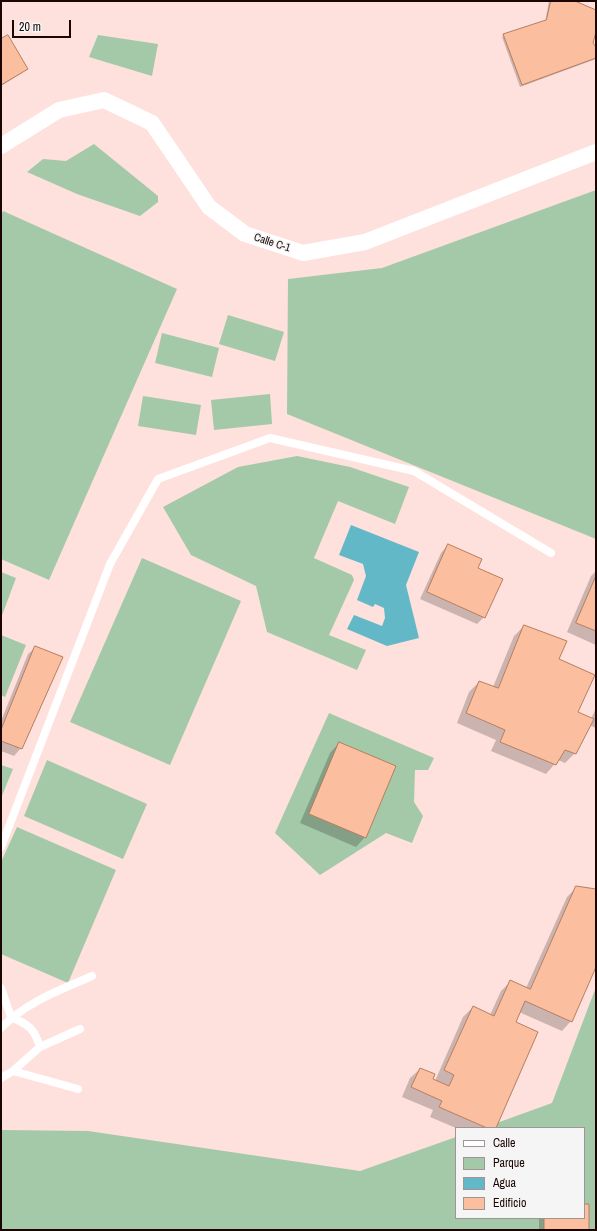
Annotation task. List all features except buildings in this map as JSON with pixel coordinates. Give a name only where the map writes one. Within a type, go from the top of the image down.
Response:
[{"type":"street","name":"Calle C-1","points":[[1,146],[59,110],[104,100],[152,123],[209,207],[245,234],[303,253],[365,242],[596,152]]},
{"type":"lane","points":[[1,847],[110,564],[158,479],[270,438],[414,471],[551,553]]},
{"type":"lane","points":[[1,1028],[11,1017],[35,1002],[92,976]]},
{"type":"lane","points":[[1,988],[11,1017],[27,1024],[37,1036],[40,1047]]},
{"type":"lane","points":[[1,1078],[13,1071],[40,1047],[80,1029]]},
{"type":"lane","points":[[13,1071],[78,1089]]},
{"type":"green space","points":[[98,35],[158,44],[152,76],[89,57]]},
{"type":"green space","points":[[94,144],[158,196],[158,202],[140,216],[77,194],[27,172],[43,159],[66,161]]},
{"type":"green space","points":[[596,190],[596,539],[287,414],[288,279],[382,268]]},
{"type":"green space","points":[[3,211],[177,289],[49,580],[1,559],[1,216]]},
{"type":"green space","points":[[228,315],[284,332],[275,361],[219,344]]},
{"type":"green space","points":[[162,333],[219,348],[212,377],[155,363]]},
{"type":"green space","points":[[270,394],[272,424],[214,430],[211,400]]},
{"type":"green space","points":[[143,396],[201,405],[196,435],[138,426]]},
{"type":"green space","points":[[297,456],[350,467],[409,487],[395,524],[338,501],[314,558],[352,575],[354,580],[329,635],[366,650],[357,670],[267,632],[256,586],[191,555],[163,507],[238,467]]},
{"type":"green space","points":[[142,558],[241,601],[170,765],[70,722]]},
{"type":"green space","points":[[1,572],[16,578],[1,618]]},
{"type":"green space","points":[[1,635],[26,645],[5,697],[1,695]]},
{"type":"green space","points":[[329,713],[434,758],[428,770],[415,770],[414,802],[423,816],[412,843],[386,833],[320,875],[275,833]]},
{"type":"green space","points":[[47,760],[147,804],[123,859],[24,816]]},
{"type":"green space","points":[[1,765],[13,769],[1,798]]},
{"type":"green space","points":[[17,827],[116,870],[68,983],[1,954],[1,862]]},
{"type":"green space","points":[[596,987],[596,1230],[1,1230],[1,1130],[88,1131],[360,1171],[455,1137],[455,1219],[585,1219],[585,1127],[486,1127],[552,1103]]},
{"type":"water","points":[[351,525],[419,552],[406,585],[419,638],[387,646],[347,629],[354,615],[382,626],[385,618],[384,608],[375,604],[373,607],[357,600],[366,576],[363,564],[339,555]]}]
